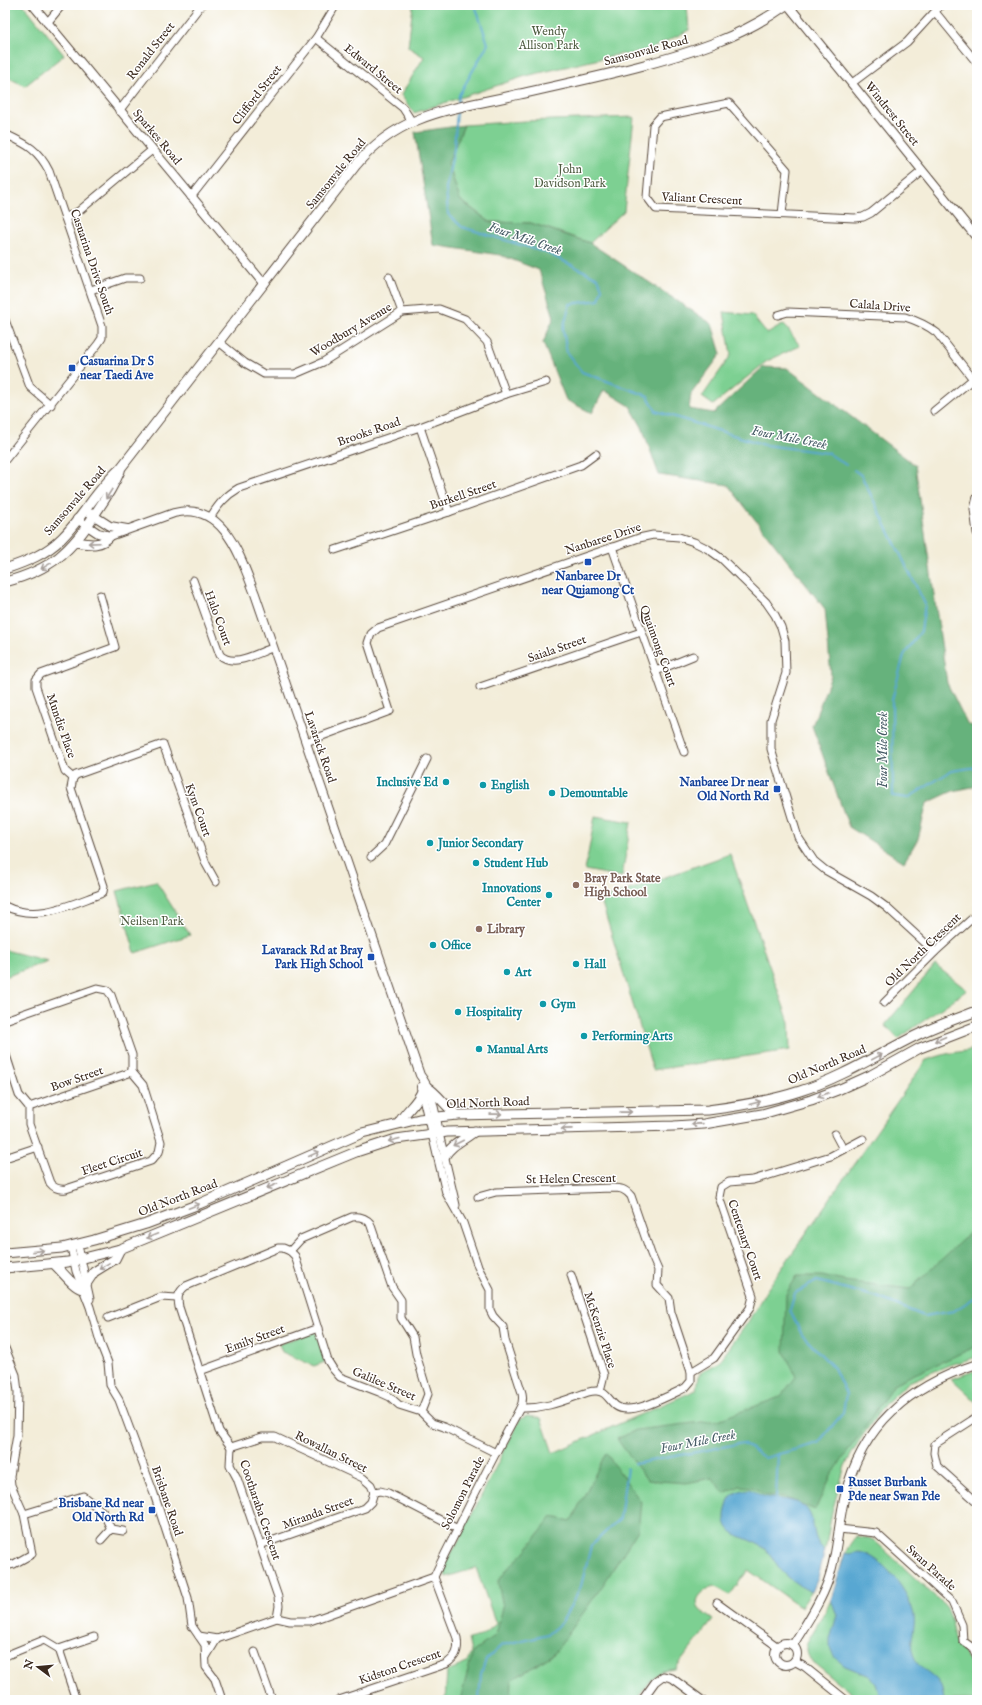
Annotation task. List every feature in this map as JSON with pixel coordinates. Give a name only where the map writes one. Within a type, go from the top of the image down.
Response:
[{"type":"main road","name":"Samsonvale Road","points":[[5,569],[27,561],[44,552],[62,537],[108,479],[120,469],[365,154],[391,132],[412,122],[444,111],[627,69],[699,49],[722,41],[749,28],[787,5]]},
{"type":"main road","name":"Samsonvale Road","points":[[5,582],[26,576],[44,568],[63,555],[76,542],[94,517],[115,484],[120,469]]},
{"type":"main road","points":[[76,542],[96,544],[105,541],[110,536]]},
{"type":"main road","name":"Old North Road","points":[[5,1253],[34,1252],[74,1246],[146,1224],[276,1172],[343,1140],[399,1123],[432,1117],[457,1115],[708,1110],[748,1105],[801,1091],[859,1067],[916,1036],[977,1011]]},
{"type":"main road","name":"Old North Road","points":[[5,1268],[54,1264],[120,1249],[356,1152],[396,1139],[435,1133],[475,1131],[704,1124],[762,1114],[810,1100],[840,1089],[871,1075],[920,1048],[977,1026]]},
{"type":"main road","points":[[399,1123],[403,1114],[414,1105],[425,1089],[457,1115]]},
{"type":"main road","points":[[444,1157],[451,1147],[465,1140],[475,1131]]},
{"type":"main road","points":[[54,1264],[63,1271],[76,1287],[84,1286],[94,1272],[115,1259],[120,1249]]},
{"type":"street","name":"Sparkes Road","points":[[33,5],[119,111],[264,284]]},
{"type":"street","points":[[47,23],[62,5]]},
{"type":"street","name":"Ronald Street","points":[[119,111],[201,5]]},
{"type":"street","name":"Clifford Street","points":[[191,197],[316,38],[336,5]]},
{"type":"street","name":"Windrest Street","points":[[787,5],[977,238]]},
{"type":"street","points":[[852,83],[907,42],[936,13],[941,5]]},
{"type":"street","points":[[936,13],[977,63]]},
{"type":"street","name":"Edward Street","points":[[316,38],[403,108],[412,122]]},
{"type":"street","name":"Valiant Crescent","points":[[782,214],[787,170],[729,103],[660,118],[653,125],[647,197],[656,209],[782,214],[863,217],[922,171]]},
{"type":"street","name":"Casuarina Drive South","points":[[5,134],[33,148],[44,161],[49,171],[91,290],[102,326],[102,338],[51,405],[5,460]]},
{"type":"street","points":[[65,218],[79,211],[152,150]]},
{"type":"street","points":[[389,277],[402,312]]},
{"type":"street","points":[[91,290],[126,278],[140,278]]},
{"type":"street","name":"Woodbury Avenue","points":[[219,342],[245,362],[264,374],[295,374],[323,362],[402,312],[439,309],[465,319],[487,342],[506,394]]},
{"type":"street","name":"Calala Drive","points":[[778,315],[788,312],[905,317],[918,321],[929,326],[936,333],[975,382]]},
{"type":"street","points":[[5,320],[30,388],[51,405]]},
{"type":"street","name":"Brooks Road","points":[[210,518],[227,495],[239,488],[420,427],[506,394],[546,382]]},
{"type":"street","points":[[934,411],[975,382]]},
{"type":"street","points":[[420,427],[448,512]]},
{"type":"street","name":"Burkell Street","points":[[335,550],[582,465],[596,454]]},
{"type":"street","points":[[977,497],[974,517],[977,533]]},
{"type":"street","points":[[84,510],[110,526],[127,529]]},
{"type":"street","name":"Lavarack Road","points":[[110,536],[181,512],[197,513],[210,518],[224,530],[236,548],[255,594],[272,648],[306,742],[420,1075],[420,1081],[425,1089],[435,1133]]},
{"type":"street","points":[[77,519],[87,527],[102,535],[110,536]]},
{"type":"street","name":"Nanbaree Drive","points":[[306,742],[390,711],[368,644],[371,634],[378,628],[639,538],[653,535],[679,537],[694,542],[722,559],[766,602],[781,627],[785,642],[786,677],[771,720],[771,749],[798,837],[810,855],[824,870],[876,900],[935,952]]},
{"type":"street","name":"Quaimong Court","points":[[612,547],[684,752]]},
{"type":"street","name":"Halo Court","points":[[193,580],[220,655],[224,659],[236,661],[272,648]]},
{"type":"street","name":"Mundie Place","points":[[73,778],[65,771],[36,687],[36,680],[41,674],[115,647],[100,595]]},
{"type":"street","name":"Saiala Street","points":[[480,687],[641,632]]},
{"type":"street","points":[[656,671],[693,656]]},
{"type":"street","name":"Kym Court","points":[[73,778],[76,775],[163,744],[206,864],[216,882]]},
{"type":"street","points":[[371,858],[384,845],[427,759]]},
{"type":"street","points":[[5,906],[18,911],[41,913],[54,910],[103,892],[104,886],[70,788],[73,778]]},
{"type":"street","name":"Old North Crescent","points":[[884,1003],[935,952],[977,914]]},
{"type":"street","points":[[5,1020],[97,988],[105,989],[110,995],[132,1055],[132,1072]]},
{"type":"street","points":[[5,1052],[19,1095],[29,1106]]},
{"type":"street","name":"Bow Street","points":[[29,1106],[132,1072]]},
{"type":"street","name":"Fleet Circuit","points":[[29,1106],[29,1124],[50,1183],[61,1190],[154,1159],[159,1152],[161,1142],[143,1085],[132,1072]]},
{"type":"street","points":[[435,1133],[444,1157],[457,1209]]},
{"type":"street","points":[[435,1133],[446,1193],[457,1209],[464,1223],[478,1268],[490,1290],[490,1310],[493,1316],[503,1327],[505,1340],[523,1398],[538,1408]]},
{"type":"street","points":[[835,1134],[843,1148]]},
{"type":"street","name":"Centenary Court","points":[[691,1372],[714,1358],[750,1308],[753,1296],[719,1197],[721,1187],[729,1182],[753,1180],[831,1156],[843,1148],[863,1139]]},
{"type":"street","points":[[5,1158],[38,1147]]},
{"type":"street","name":"St Helen Crescent","points":[[478,1197],[496,1192],[612,1188],[624,1189],[631,1196],[651,1254],[657,1265],[657,1285],[670,1301],[671,1312],[691,1372]]},
{"type":"street","points":[[108,1318],[161,1297],[177,1298],[181,1290],[186,1286],[278,1248],[283,1248],[290,1251],[301,1239],[352,1217],[362,1217],[368,1220],[392,1287],[401,1300],[401,1318],[413,1337],[416,1354],[428,1394],[421,1412]]},
{"type":"street","name":"Brisbane Road","points":[[74,1246],[84,1286],[90,1298],[90,1307],[101,1345],[108,1363],[110,1385],[119,1400],[154,1494],[188,1598],[192,1626],[205,1645],[206,1667],[215,1679],[222,1700]]},
{"type":"street","name":"Galilee Street","points":[[290,1251],[295,1256],[328,1361],[340,1377],[379,1392],[399,1405],[421,1412],[432,1423],[444,1427],[496,1453]]},
{"type":"street","name":"McKenzie Place","points":[[571,1275],[604,1375],[600,1391]]},
{"type":"street","name":"Cootharaba Crescent","points":[[177,1298],[219,1431],[231,1447],[230,1465],[237,1478],[278,1597],[278,1618]]},
{"type":"street","name":"Emily Street","points":[[200,1371],[318,1328]]},
{"type":"street","points":[[5,1348],[16,1375],[18,1392],[17,1435],[10,1476],[11,1485],[24,1514],[32,1554],[14,1564],[5,1566]]},
{"type":"street","points":[[689,1364],[704,1364]]},
{"type":"street","points":[[793,1645],[822,1597],[836,1550],[845,1495],[856,1463],[865,1446],[887,1416],[902,1402],[946,1375],[977,1364]]},
{"type":"street","points":[[520,1408],[538,1408],[594,1390],[600,1391],[621,1409],[633,1410],[685,1388],[691,1381],[691,1372]]},
{"type":"street","name":"Solomon Parade","points":[[434,1577],[520,1408],[523,1398]]},
{"type":"street","points":[[977,1417],[935,1444],[934,1453],[937,1466],[977,1502]]},
{"type":"street","name":"Rowallan Street","points":[[231,1447],[262,1437],[276,1437],[363,1478],[371,1485],[374,1492]]},
{"type":"street","points":[[374,1492],[380,1491],[388,1493],[458,1529]]},
{"type":"street","name":"Miranda Street","points":[[260,1545],[365,1508],[371,1502],[374,1492]]},
{"type":"street","points":[[24,1514],[83,1496],[103,1512],[111,1529]]},
{"type":"street","points":[[111,1529],[123,1531]]},
{"type":"street","points":[[101,1540],[111,1529]]},
{"type":"street","name":"Swan Parade","points":[[839,1529],[876,1533],[952,1602],[962,1625],[963,1641],[973,1648],[977,1657]]},
{"type":"street","points":[[199,1636],[217,1639],[278,1618],[290,1621],[310,1621],[434,1577]]},
{"type":"street","name":"Kidston Crescent","points":[[339,1700],[446,1664],[454,1659],[458,1646],[458,1638],[434,1577]]},
{"type":"street","points":[[717,1603],[778,1647]]},
{"type":"street","points":[[59,1649],[94,1637]]},
{"type":"street","points":[[206,1657],[217,1639]]},
{"type":"street","points":[[5,1656],[44,1640],[59,1649],[76,1700]]},
{"type":"street","points":[[787,1643],[793,1645],[797,1651],[794,1661],[788,1664],[781,1663],[776,1655],[778,1647],[787,1643]]},
{"type":"street","points":[[255,1652],[272,1700]]},
{"type":"street","points":[[794,1661],[805,1667],[846,1700]]},
{"type":"street","points":[[642,1700],[655,1682],[663,1676],[672,1678],[702,1700]]},
{"type":"green space","points":[[5,5],[24,5],[64,55],[25,86],[5,76]]},
{"type":"green space","name":"Wendy Allison Park","points":[[413,5],[687,5],[689,30],[651,49],[625,55],[621,54],[526,76],[414,113],[401,95],[424,57],[408,47]]},
{"type":"green space","name":"John Davidson Park","points":[[634,117],[624,211],[590,243],[531,223],[490,222],[460,200],[448,163],[464,125]]},
{"type":"green space","points":[[464,125],[448,163],[460,200],[490,222],[531,223],[590,243],[712,324],[721,354],[691,394],[689,409],[714,413],[763,367],[787,368],[915,465],[947,683],[968,725],[977,726],[977,786],[953,791],[927,803],[918,839],[904,862],[849,827],[812,726],[831,676],[825,609],[728,485],[659,475],[642,427],[630,406],[604,390],[592,413],[566,400],[543,343],[554,317],[539,270],[500,255],[433,245],[415,132]]},
{"type":"green space","points":[[724,312],[752,315],[767,334],[784,324],[800,346],[767,361],[713,405],[702,397],[731,355]]},
{"type":"green space","points":[[595,816],[631,822],[622,877],[585,870]]},
{"type":"green space","points":[[730,854],[789,1022],[790,1050],[653,1070],[601,900]]},
{"type":"green space","name":"Neilsen Park","points":[[156,881],[190,935],[135,953],[117,891]]},
{"type":"green space","points":[[5,950],[48,961],[5,977]]},
{"type":"green space","points":[[935,965],[967,990],[898,1039],[885,1025]]},
{"type":"green space","points":[[977,1049],[977,1357],[947,1366],[909,1382],[884,1405],[859,1441],[845,1466],[832,1512],[826,1546],[811,1593],[801,1607],[748,1570],[730,1595],[714,1586],[707,1589],[700,1595],[697,1602],[700,1610],[713,1620],[675,1669],[662,1671],[652,1679],[636,1700],[445,1700],[447,1671],[467,1663],[471,1652],[468,1639],[481,1636],[496,1624],[476,1568],[446,1577],[443,1566],[456,1546],[520,1419],[527,1416],[541,1418],[553,1453],[696,1390],[698,1376],[702,1371],[719,1362],[748,1322],[766,1291],[926,1060],[946,1054]]},
{"type":"green space","points":[[977,1226],[977,1346],[895,1383],[831,1476],[815,1510],[784,1497],[766,1495],[752,1487],[740,1486],[724,1493],[712,1478],[686,1483],[647,1480],[617,1439],[636,1430],[718,1420],[780,1397],[796,1377],[784,1351],[786,1294],[797,1276],[822,1276],[844,1281],[910,1289]]},
{"type":"green space","points":[[316,1331],[325,1362],[314,1366],[282,1352],[279,1344]]},
{"type":"green space","points":[[977,1370],[977,1403],[951,1379]]},
{"type":"green space","points":[[606,1453],[641,1502],[638,1530],[603,1585],[554,1654],[512,1680],[511,1700],[460,1700],[473,1652],[496,1635],[503,1607],[498,1582],[508,1568],[524,1553],[552,1517],[571,1521]]},
{"type":"green space","points":[[856,1537],[869,1538],[875,1541],[947,1609],[952,1622],[956,1644],[970,1661],[971,1676],[977,1690],[977,1700],[860,1700],[811,1661],[806,1651],[806,1644],[831,1600],[846,1551],[850,1543]]},
{"type":"water","points":[[750,1489],[765,1496],[797,1502],[805,1507],[809,1512],[817,1540],[820,1546],[825,1550],[818,1578],[812,1592],[787,1576],[765,1549],[734,1534],[729,1529],[726,1523],[725,1514],[729,1499],[737,1492]]},
{"type":"water","points":[[859,1552],[877,1560],[886,1568],[894,1577],[907,1597],[912,1607],[914,1616],[912,1642],[913,1655],[918,1663],[939,1682],[944,1700],[882,1700],[876,1684],[870,1676],[845,1666],[835,1658],[830,1648],[830,1639],[837,1615],[831,1600],[845,1553],[849,1554]]},
{"type":"waterway","name":"Four Mile Creek","points":[[458,105],[459,95],[488,44],[475,5]]},
{"type":"waterway","name":"Four Mile Creek","points":[[457,111],[454,149],[446,188],[448,214],[462,227],[547,253],[598,278],[602,288],[599,300],[570,304],[563,329],[567,353],[582,372],[648,396],[656,411],[765,445],[828,453],[846,465]]},
{"type":"waterway","name":"Four Mile Creek","points":[[854,470],[861,475],[925,604],[921,631],[904,655],[892,700],[893,796],[908,798],[951,771],[977,767]]},
{"type":"waterway","name":"Four Mile Creek","points":[[634,1464],[743,1443],[765,1458],[818,1443],[843,1413],[846,1394],[834,1368],[802,1335],[790,1310],[795,1293],[817,1281],[877,1297],[924,1316],[954,1311],[977,1296]]},
{"type":"waterway","points":[[776,1498],[778,1454]]},
{"type":"waterway","name":"Four Mile Creek","points":[[479,1700],[481,1674],[486,1660],[502,1645],[548,1634],[562,1622],[581,1586],[591,1546],[620,1518],[627,1468]]},
{"type":"place","name":"Casuarina Dr S near Taedi Ave","points":[[72,368]]},
{"type":"place","name":"Nanbaree Dr near Quiamong Ct","points":[[588,562]]},
{"type":"place","name":"Inclusive Ed","points":[[446,782]]},
{"type":"place","name":"English","points":[[483,785]]},
{"type":"place","name":"Nanbaree Dr near Old North Rd","points":[[777,789]]},
{"type":"place","name":"Demountable","points":[[552,793]]},
{"type":"place","name":"Junior Secondary","points":[[430,843]]},
{"type":"place","name":"Student Hub","points":[[476,863]]},
{"type":"place","name":"Bray Park State High School","points":[[576,885]]},
{"type":"place","name":"Innovations Center","points":[[549,895]]},
{"type":"place","name":"Library","points":[[479,929]]},
{"type":"place","name":"Office","points":[[433,945]]},
{"type":"place","name":"Lavarack Rd at Bray Park High School","points":[[371,957]]},
{"type":"place","name":"Hall","points":[[576,964]]},
{"type":"place","name":"Art","points":[[507,972]]},
{"type":"place","name":"Gym","points":[[543,1004]]},
{"type":"place","name":"Hospitality","points":[[458,1012]]},
{"type":"place","name":"Performing Arts","points":[[584,1036]]},
{"type":"place","name":"Manual Arts","points":[[479,1049]]},
{"type":"place","name":"Russet Burbank Pde near Swan Pde","points":[[840,1489]]},
{"type":"place","name":"Brisbane Rd near Old North Rd","points":[[152,1510]]}]
